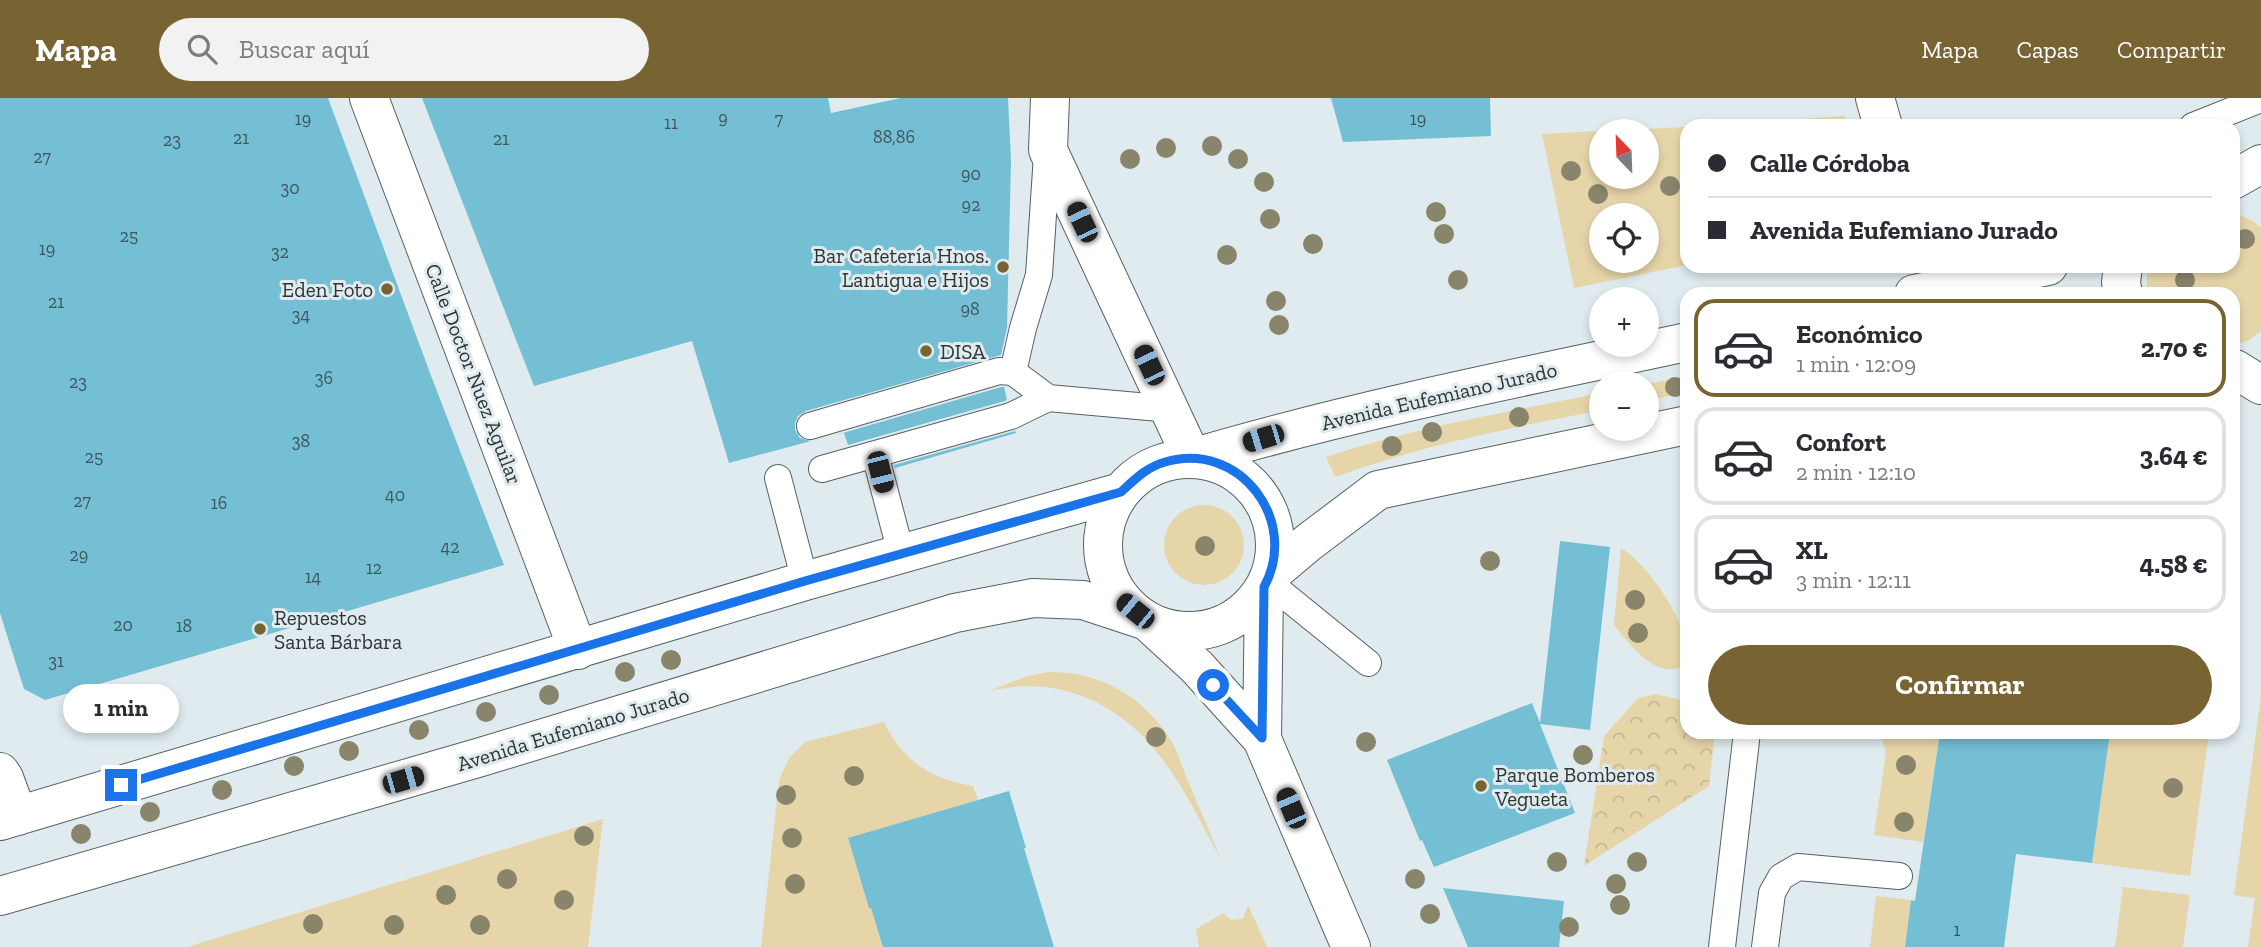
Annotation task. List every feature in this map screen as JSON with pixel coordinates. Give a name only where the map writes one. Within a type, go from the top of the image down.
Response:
[{"type":"street","name":"Calle Doctor Nuez Aguilar","points":[[369,98],[578,650]]},
{"type":"street","points":[[1050,98],[1048,150],[1192,458]]},
{"type":"street","points":[[1875,98],[1881,119]]},
{"type":"street","points":[[2240,176],[2261,164]]},
{"type":"street","points":[[2240,191],[2261,200]]},
{"type":"street","points":[[1942,287],[1992,273]]},
{"type":"street","name":"Avenida Eufemiano Jurado","points":[[1192,458],[1287,430],[1680,343]]},
{"type":"street","points":[[1147,621],[1172,629],[1199,630],[1224,623],[1247,609],[1267,581],[1309,541],[1378,490],[1680,426]]},
{"type":"street","points":[[1262,738],[1267,581],[1276,548],[1272,520],[1261,496],[1243,477],[1219,463],[1192,458],[1166,461],[1141,473],[1121,492],[1107,517],[1102,548],[1108,576],[1124,602],[1197,667],[1262,738],[1351,947]]},
{"type":"street","points":[[0,772],[4,778],[9,819],[805,581],[1121,492]]},
{"type":"street","name":"Avenida Eufemiano Jurado","points":[[0,896],[481,757],[956,613],[1033,598],[1083,600],[1147,621]]},
{"type":"lane","points":[[2211,119],[2261,99]]},
{"type":"lane","points":[[1013,372],[1039,275],[1048,150]]},
{"type":"lane","points":[[810,426],[999,371],[1013,372],[1048,398]]},
{"type":"lane","points":[[822,468],[1011,416],[1048,398],[1171,409]]},
{"type":"lane","points":[[875,454],[901,553]]},
{"type":"lane","points":[[778,478],[805,581]]},
{"type":"lane","points":[[1267,581],[1368,663]]},
{"type":"lane","points":[[1722,947],[1746,739]]},
{"type":"lane","points":[[1765,947],[1772,893],[1781,877],[1798,867],[1899,876]]},
{"type":"green space","points":[[1845,116],[1845,119],[1801,119]]},
{"type":"green space","points":[[1680,127],[1680,266],[1659,271],[1659,203],[1589,203],[1589,273],[1648,273],[1574,288],[1542,134],[1589,132],[1589,189],[1659,189],[1659,128]]},
{"type":"green space","points":[[2240,215],[2261,228],[2261,331],[2249,340],[2240,343],[2240,287],[2147,287],[2147,273],[2240,273]]},
{"type":"green space","points":[[1680,377],[1680,394],[1659,398],[1659,382]]},
{"type":"green space","points":[[1589,395],[1589,412],[1434,446],[1335,477],[1326,457],[1360,446]]},
{"type":"green space","points":[[1204,505],[1219,508],[1232,517],[1241,530],[1244,545],[1241,560],[1232,573],[1219,582],[1204,585],[1189,582],[1176,573],[1167,560],[1164,545],[1167,530],[1176,517],[1189,508]]},
{"type":"green space","points":[[1621,548],[1652,578],[1678,620],[1680,666],[1666,669],[1655,666],[1636,651],[1614,625]]},
{"type":"green space","points":[[1048,672],[1085,676],[1102,681],[1147,710],[1175,749],[1221,860],[1170,771],[1155,750],[1119,716],[1088,698],[1055,688],[1028,686],[991,690],[1028,676]]},
{"type":"green space","points":[[1656,694],[1680,700],[1680,739],[1714,739],[1709,786],[1584,866],[1604,736],[1638,698]]},
{"type":"green space","points":[[2261,696],[2261,947],[2248,947],[2255,898],[2234,895]]},
{"type":"green space","points":[[884,722],[909,758],[944,779],[973,786],[978,800],[848,839],[865,894],[903,884],[883,947],[761,947],[779,780],[789,758],[805,742]]},
{"type":"green space","points":[[1939,739],[1923,842],[1874,835],[1886,752],[1882,740]]},
{"type":"green space","points":[[2109,739],[2208,739],[2190,876],[2092,863]]},
{"type":"green space","points":[[603,819],[588,947],[187,947]]},
{"type":"green space","points":[[2123,887],[2190,895],[2183,947],[2115,947]]},
{"type":"green space","points":[[1876,896],[1911,900],[1905,947],[1870,947]]},
{"type":"green space","points":[[1248,905],[1267,947],[1199,947],[1196,929],[1224,913],[1232,920],[1243,918]]},
{"type":"building","points":[[0,98],[328,98],[504,565],[45,700],[24,689],[0,613]]},
{"type":"building","points":[[422,98],[828,98],[831,113],[901,98],[1008,98],[1011,161],[1007,328],[1001,355],[806,411],[798,416],[795,430],[800,438],[811,441],[729,463],[692,341],[534,386]]},
{"type":"building","points":[[1331,98],[1490,98],[1491,136],[1343,142]]},
{"type":"building","points":[[1004,387],[1005,401],[848,445],[844,433],[836,435]]},
{"type":"building","points":[[1015,431],[1016,433],[895,468],[894,465]]},
{"type":"building","name":"Parque Bomberos Vegueta","points":[[1560,541],[1610,547],[1590,730],[1540,724],[1575,813],[1434,867],[1422,840],[1420,841],[1387,760],[1532,703],[1540,723]]},
{"type":"building","points":[[1939,739],[2109,739],[2092,863],[2016,854],[2004,947],[1905,947],[1911,900],[1915,901]]},
{"type":"building","points":[[1009,791],[1054,947],[883,947],[848,838]]},
{"type":"building","points":[[1443,888],[1564,901],[1559,947],[1468,947]]},
{"type":"place","name":"Bar Cafetería Hnos. Lantigua e Hijos","points":[[1003,267]]},
{"type":"place","name":"Eden Foto","points":[[387,289]]},
{"type":"place","name":"DISA","points":[[926,351]]},
{"type":"place","name":"Repuestos Santa Bárbara","points":[[260,629]]},
{"type":"place","name":"Parque Bomberos Vegueta","points":[[1481,786]]},
{"type":"route","points":[[121,785],[805,581],[1121,492],[1141,473],[1166,461],[1192,458],[1219,463],[1243,477],[1261,496],[1272,520],[1276,548],[1271,574],[1264,587],[1262,738],[1213,685]]}]
